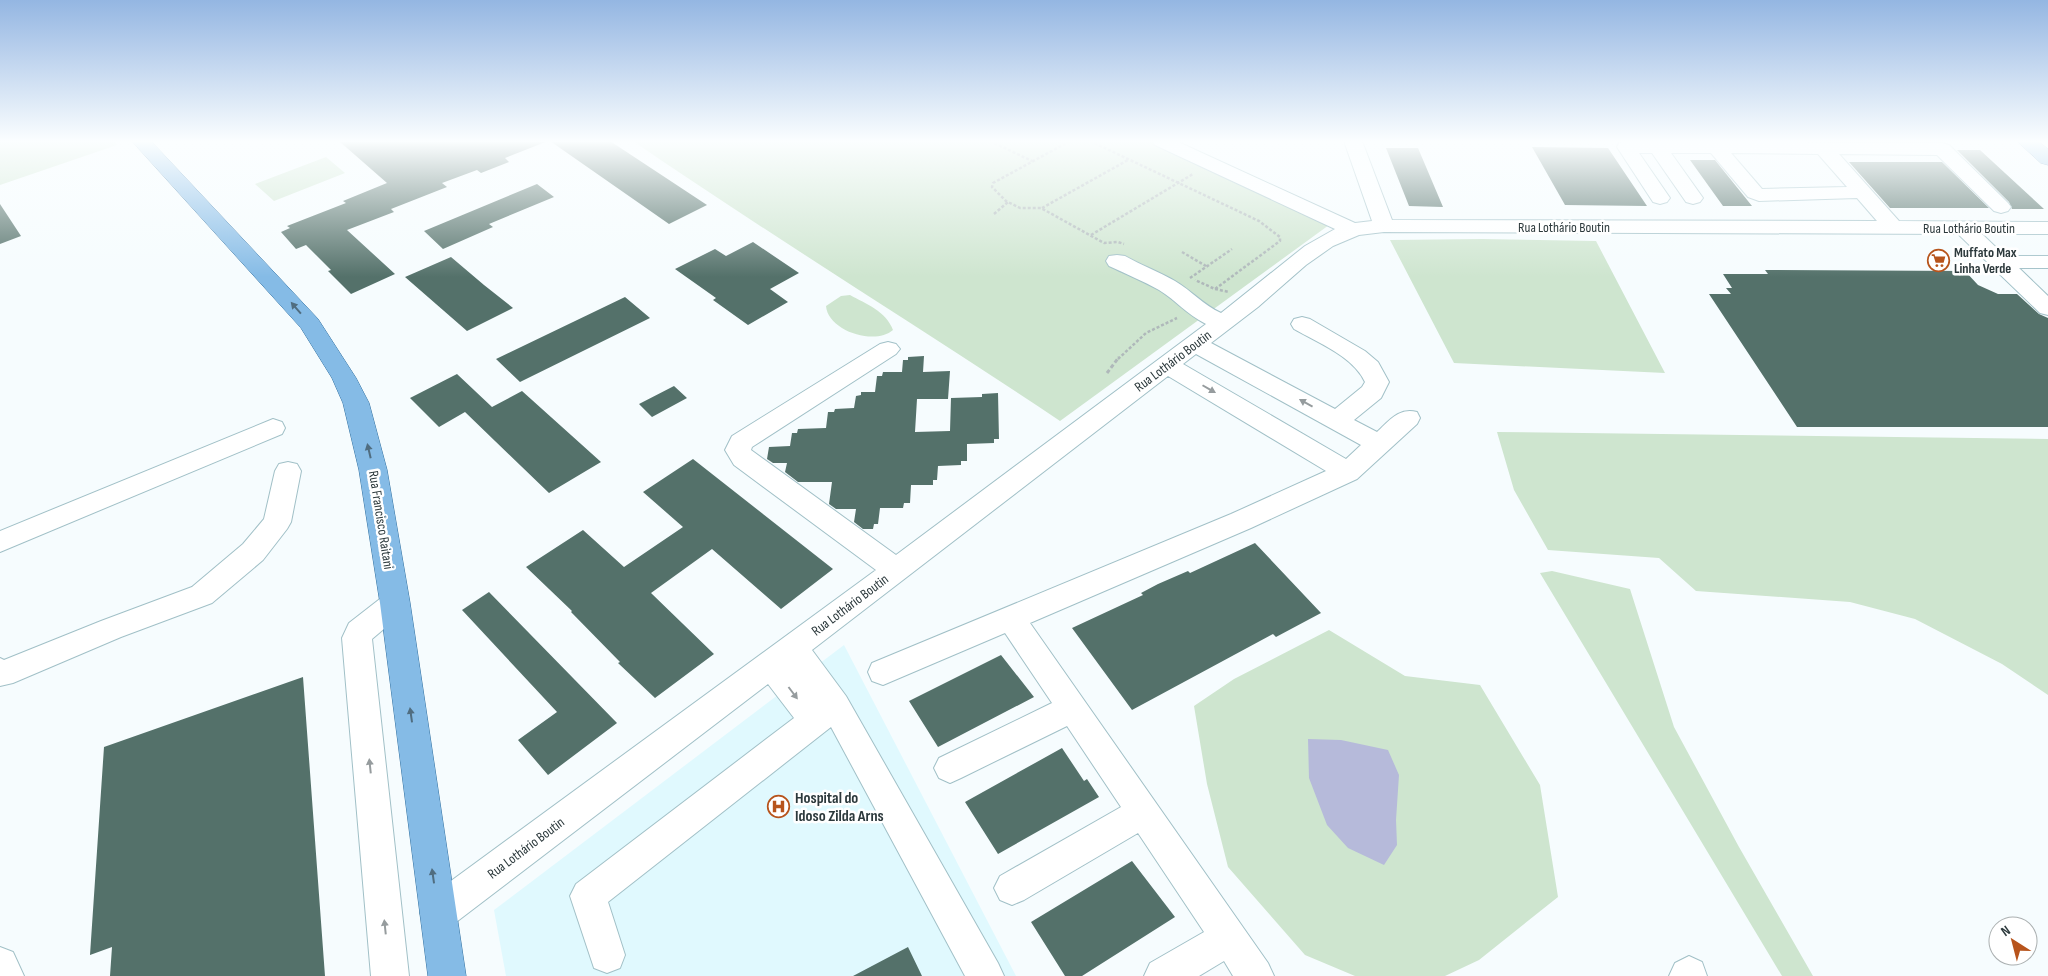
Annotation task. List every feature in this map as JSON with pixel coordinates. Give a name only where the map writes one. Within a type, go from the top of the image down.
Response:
[{"type":"main road","name":"Rua Francisco Raitani","points":[[184,187],[310,324],[344,378],[356,403],[367,443],[395,603],[447,976]]},
{"type":"street","points":[[1261,187],[1353,230]]},
{"type":"street","points":[[1369,187],[1384,226]]},
{"type":"street","points":[[1652,187],[1660,198]]},
{"type":"street","points":[[1685,187],[1693,198]]},
{"type":"street","points":[[1750,187],[1759,195],[1862,192]]},
{"type":"street","points":[[1857,187],[1893,227]]},
{"type":"street","points":[[1980,187],[2001,207]]},
{"type":"street","name":"Rua Lothário Boutin","points":[[438,913],[896,570],[1223,323],[1311,252],[1332,238],[1353,230],[1384,226],[2048,228]]},
{"type":"street","points":[[1964,228],[2048,308]]},
{"type":"street","points":[[1123,254],[1181,295],[1198,311],[1223,323]]},
{"type":"street","points":[[2001,262],[2048,262]]},
{"type":"street","points":[[1302,324],[1357,356],[1370,367],[1377,382],[1372,392],[1337,421]]},
{"type":"street","points":[[1195,344],[1380,444]]},
{"type":"street","points":[[888,349],[741,442],[738,450],[744,459],[896,570]]},
{"type":"street","points":[[1167,365],[1348,472]]},
{"type":"street","points":[[884,672],[1241,521],[1348,472],[1408,418]]},
{"type":"street","points":[[0,542],[273,428]]},
{"type":"street","points":[[1,674],[111,628],[202,595],[253,552],[277,522],[288,471]]},
{"type":"street","points":[[390,976],[357,638],[359,632],[395,603]]},
{"type":"street","points":[[1011,618],[1255,976]]},
{"type":"street","points":[[782,656],[824,713],[985,976]]},
{"type":"street","points":[[950,768],[1072,708]]},
{"type":"street","points":[[607,955],[588,896],[824,713]]},
{"type":"street","points":[[1012,888],[1143,812]]},
{"type":"street","points":[[1163,976],[1229,938]]},
{"type":"street","points":[[0,965],[5,976]]},
{"type":"path","points":[[992,187],[996,194],[1020,208],[1041,208],[1104,243],[1118,242],[1123,254]]},
{"type":"path","points":[[1041,208],[1080,187]]},
{"type":"path","points":[[1090,235],[1172,187]]},
{"type":"path","points":[[1183,274],[1215,289],[1280,241],[1278,234],[1259,222],[1185,187]]},
{"type":"path","points":[[994,214],[1008,202]]},
{"type":"path","points":[[1190,278],[1232,249]]},
{"type":"path","points":[[1182,252],[1206,266]]},
{"type":"path","points":[[1107,373],[1127,347],[1140,336],[1169,321],[1198,311]]},
{"type":"shaded area","name":"Hospital do Idoso Zilda Arns","points":[[844,645],[1016,976],[506,976],[494,910]]},
{"type":"green space","points":[[258,187],[311,187],[274,201]]},
{"type":"green space","points":[[701,187],[1247,187],[1329,225],[1060,421]]},
{"type":"green space","points":[[1390,240],[1596,241],[1665,373],[1454,363]]},
{"type":"green space","points":[[850,295],[881,313],[890,323],[893,330],[885,335],[875,337],[864,336],[843,329],[835,323],[829,315],[826,306],[841,296]]},
{"type":"green space","points":[[1497,432],[2048,439],[2048,695],[2002,664],[1915,619],[1850,602],[1696,591],[1659,558],[1548,550],[1514,490]]},
{"type":"green space","points":[[1552,571],[1630,589],[1674,727],[1739,847],[1813,976],[1782,976],[1540,573]]},
{"type":"green space","points":[[1329,630],[1405,676],[1480,685],[1540,785],[1558,897],[1479,960],[1445,976],[1355,976],[1305,955],[1228,867],[1207,784],[1194,706],[1234,679]]},
{"type":"water","points":[[1308,739],[1341,740],[1388,750],[1399,775],[1396,820],[1397,845],[1384,865],[1348,848],[1327,825],[1309,778]]},
{"type":"building","points":[[378,187],[447,187],[391,209],[394,212],[347,230],[395,274],[351,294],[328,271],[331,270],[306,245],[296,249],[281,232],[290,228],[287,226],[346,203],[343,201]]},
{"type":"building","points":[[531,187],[540,187],[554,197],[489,224],[493,227],[443,249],[424,231]]},
{"type":"building","points":[[615,187],[679,187],[707,205],[669,224]]},
{"type":"building","points":[[1401,187],[1434,187],[1443,207],[1409,206]]},
{"type":"building","points":[[1555,187],[1634,187],[1647,206],[1565,205]]},
{"type":"building","points":[[1709,187],[1736,187],[1752,206],[1723,206]]},
{"type":"building","points":[[1871,187],[1967,187],[1989,208],[1890,208]]},
{"type":"building","points":[[1994,187],[2020,187],[2044,209],[2012,209],[2009,202]]},
{"type":"building","points":[[0,204],[21,236],[0,244]]},
{"type":"building","points":[[753,242],[799,273],[770,289],[788,302],[748,325],[713,300],[716,298],[675,269],[715,249],[726,256]]},
{"type":"building","points":[[451,257],[513,308],[467,331],[405,277]]},
{"type":"building","points":[[1765,270],[1965,271],[1978,285],[1998,294],[2017,294],[2039,314],[2048,318],[2048,427],[1797,427],[1709,294],[1731,294],[1726,288],[1732,288],[1723,274],[1768,274]]},
{"type":"building","points":[[625,297],[650,318],[520,382],[496,359]]},
{"type":"building","points":[[924,356],[923,372],[950,371],[948,399],[917,399],[915,432],[950,431],[951,398],[982,397],[982,394],[998,393],[999,439],[994,439],[994,443],[967,444],[967,461],[961,461],[961,465],[938,466],[937,480],[933,480],[933,485],[911,485],[910,503],[904,503],[903,508],[880,508],[878,524],[874,524],[873,529],[863,529],[854,522],[856,509],[836,509],[829,504],[832,482],[798,482],[785,472],[787,463],[773,463],[767,459],[769,447],[790,446],[792,433],[797,433],[798,429],[826,428],[828,412],[834,412],[835,409],[854,408],[856,396],[861,395],[861,392],[875,392],[877,376],[882,376],[883,372],[902,372],[903,360],[908,360],[908,357]]},
{"type":"building","points":[[457,374],[492,407],[522,391],[601,462],[549,493],[465,412],[439,427],[410,398]]},
{"type":"building","points":[[674,386],[687,398],[652,417],[639,404]]},
{"type":"building","points":[[693,459],[833,569],[781,609],[712,549],[651,593],[714,654],[655,698],[618,663],[620,662],[572,611],[526,567],[583,530],[624,567],[683,527],[643,492]]},
{"type":"building","points":[[1255,543],[1321,613],[1276,637],[1273,634],[1132,710],[1072,628],[1143,595],[1141,593],[1158,584],[1188,571],[1190,573]]},
{"type":"building","points":[[489,592],[617,723],[548,775],[518,740],[557,712],[462,610]]},
{"type":"building","points":[[1001,655],[1034,697],[938,747],[909,701]]},
{"type":"building","points":[[303,677],[325,976],[110,976],[112,947],[90,955],[104,747]]},
{"type":"building","points":[[1062,748],[1084,781],[1087,779],[1099,797],[998,854],[965,802]]},
{"type":"building","points":[[1132,861],[1175,917],[1082,976],[1065,976],[1031,922]]},
{"type":"building","points":[[908,947],[922,976],[853,976]]},
{"type":"place","name":"Muffato Max Linha Verde","points":[[1938,260]]},
{"type":"place","name":"Hospital do Idoso Zilda Arns","points":[[779,807]]}]
